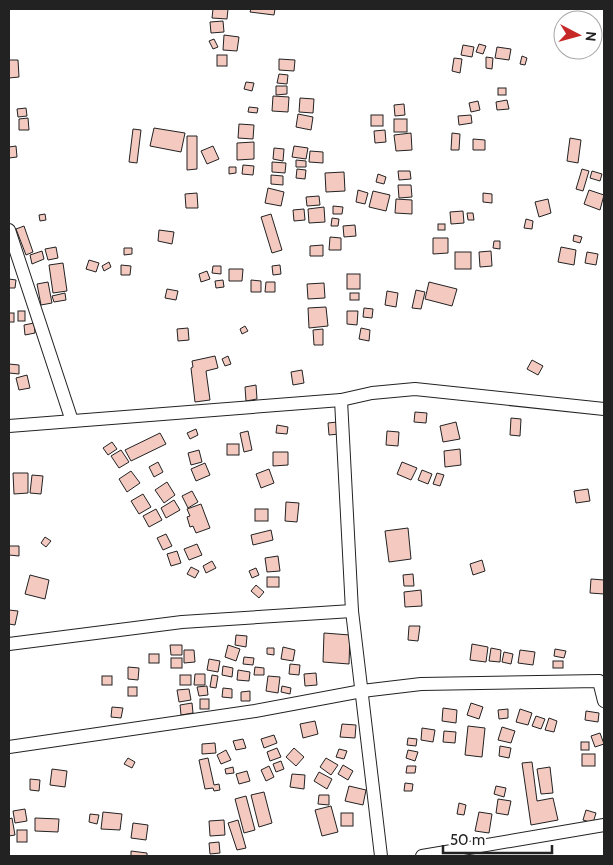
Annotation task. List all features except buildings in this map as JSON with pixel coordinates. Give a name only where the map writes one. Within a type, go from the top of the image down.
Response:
[{"type":"street","points":[[9,230],[72,421]]},
{"type":"street","points":[[9,426],[341,400],[372,393],[415,389],[604,409]]},
{"type":"street","points":[[341,400],[352,611],[381,856]]},
{"type":"street","points":[[9,644],[182,622],[352,611]]},
{"type":"street","points":[[9,747],[255,711],[362,691],[421,684],[598,681],[604,701]]},
{"type":"street","points":[[422,856],[604,825]]}]
